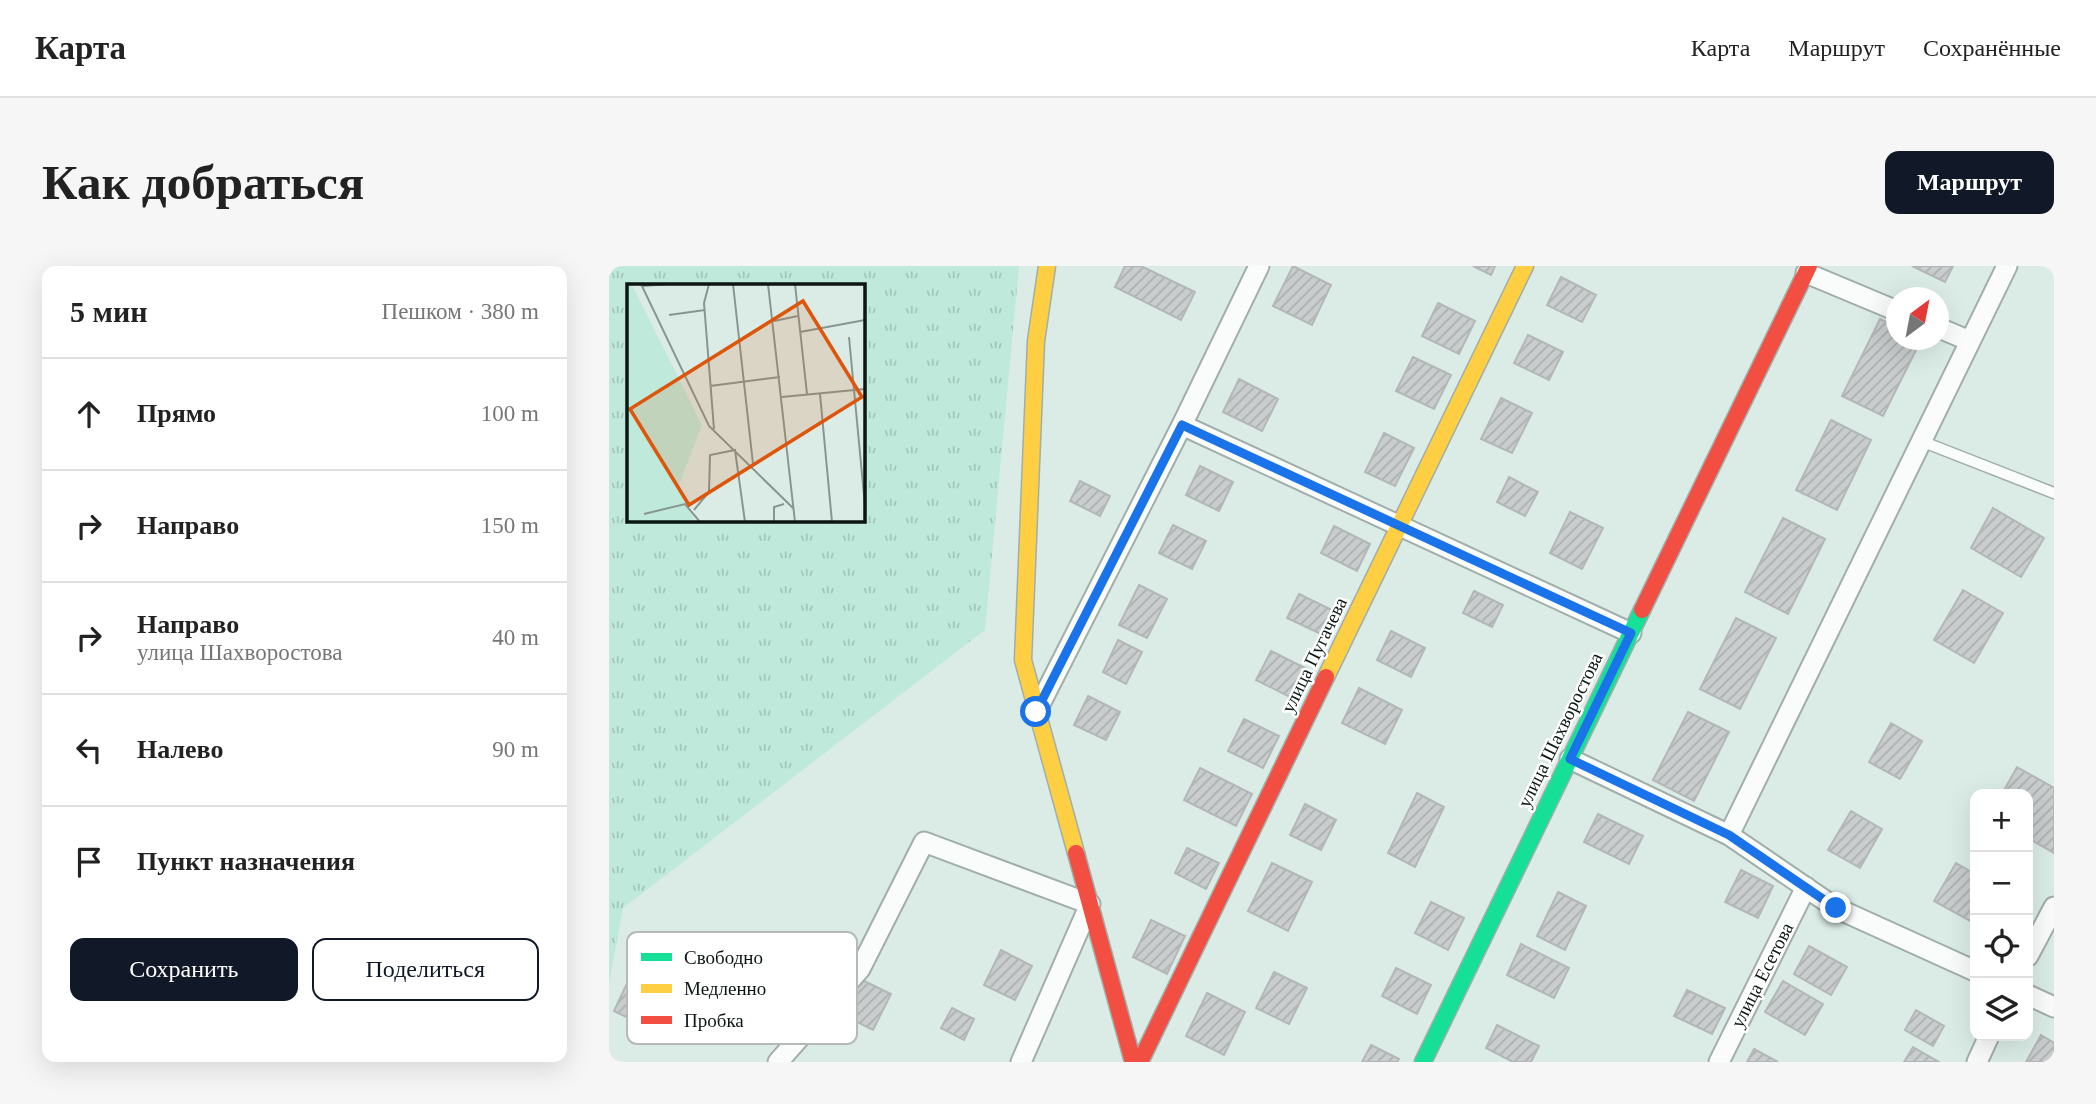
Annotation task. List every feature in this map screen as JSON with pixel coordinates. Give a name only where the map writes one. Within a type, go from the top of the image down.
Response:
[{"type":"street","points":[[1047,266],[1036,341],[1023,660],[1133,1062]]},
{"type":"street","points":[[1036,712],[1182,425],[1259,266]]},
{"type":"street","name":"улица Пугачева","points":[[1140,1062],[1525,266]]},
{"type":"street","points":[[1729,835],[2007,266]]},
{"type":"street","points":[[1807,269],[1886,306]]},
{"type":"street","name":"улица Шахворостова","points":[[1423,1062],[1807,269]]},
{"type":"street","points":[[1949,332],[1970,341]]},
{"type":"street","points":[[1182,425],[1631,633]]},
{"type":"street","points":[[1570,759],[1729,835],[1836,908],[1970,969]]},
{"type":"street","points":[[857,972],[924,842],[1090,904]]},
{"type":"street","name":"улица Есетова","points":[[1719,1062],[1806,887]]},
{"type":"street","points":[[1021,1062],[1090,904]]},
{"type":"street","points":[[2033,947],[2054,907]]},
{"type":"street","points":[[2033,997],[2054,1007]]},
{"type":"street","points":[[1977,1062],[1987,1041]]},
{"type":"street","points":[[778,1062],[794,1044]]},
{"type":"lane","points":[[1921,441],[2054,493]]},
{"type":"green space","points":[[609,266],[1019,266],[985,630],[623,908],[609,983]]},
{"type":"building","points":[[1125,266],[1141,266],[1195,292],[1181,320],[1115,287]]},
{"type":"building","points":[[1293,266],[1331,285],[1312,325],[1273,306]]},
{"type":"building","points":[[1473,266],[1495,266],[1491,275]]},
{"type":"building","points":[[1912,266],[1953,266],[1945,282]]},
{"type":"building","points":[[1561,277],[1596,295],[1582,322],[1547,305]]},
{"type":"building","points":[[1438,303],[1475,321],[1459,354],[1422,336]]},
{"type":"building","points":[[1880,319],[1886,322],[1886,350],[1916,350],[1883,416],[1842,396]]},
{"type":"building","points":[[1528,335],[1563,352],[1549,380],[1514,363]]},
{"type":"building","points":[[1413,357],[1451,375],[1434,409],[1396,391]]},
{"type":"building","points":[[1239,379],[1278,399],[1262,431],[1223,412]]},
{"type":"building","points":[[1501,398],[1532,413],[1512,453],[1481,439]]},
{"type":"building","points":[[1831,420],[1871,440],[1837,510],[1796,490]]},
{"type":"building","points":[[1384,433],[1414,448],[1395,486],[1365,472]]},
{"type":"building","points":[[1200,466],[1233,482],[1219,511],[1186,495]]},
{"type":"building","points":[[1509,477],[1538,492],[1525,516],[1497,502]]},
{"type":"building","points":[[1080,481],[1110,496],[1100,516],[1070,501]]},
{"type":"building","points":[[1993,508],[2044,538],[2021,577],[1971,548]]},
{"type":"building","points":[[1570,512],[1603,528],[1582,569],[1550,553]]},
{"type":"building","points":[[1783,518],[1825,539],[1788,614],[1745,592]]},
{"type":"building","points":[[1173,525],[1206,541],[1192,569],[1159,553]]},
{"type":"building","points":[[1334,526],[1370,544],[1357,571],[1321,553]]},
{"type":"building","points":[[1139,585],[1167,599],[1147,638],[1119,625]]},
{"type":"building","points":[[1963,590],[2003,613],[1974,663],[1934,640]]},
{"type":"building","points":[[1474,591],[1503,605],[1492,627],[1463,613]]},
{"type":"building","points":[[1299,594],[1334,611],[1323,635],[1287,618]]},
{"type":"building","points":[[1736,618],[1776,638],[1740,709],[1700,689]]},
{"type":"building","points":[[1391,631],[1425,648],[1411,677],[1377,660]]},
{"type":"building","points":[[1118,640],[1142,652],[1126,684],[1103,672]]},
{"type":"building","points":[[1271,651],[1309,670],[1294,699],[1256,680]]},
{"type":"building","points":[[1359,688],[1402,710],[1385,744],[1342,723]]},
{"type":"building","points":[[1088,696],[1120,712],[1106,740],[1074,725]]},
{"type":"building","points":[[1688,712],[1729,732],[1694,801],[1653,780]]},
{"type":"building","points":[[1244,719],[1279,736],[1263,768],[1228,751]]},
{"type":"building","points":[[1891,723],[1922,741],[1900,779],[1869,762]]},
{"type":"building","points":[[2017,767],[2054,788],[2054,853],[2033,841],[2033,789],[2005,789]]},
{"type":"building","points":[[1200,768],[1252,794],[1236,826],[1184,800]]},
{"type":"building","points":[[1417,793],[1444,807],[1415,867],[1388,853]]},
{"type":"building","points":[[1305,804],[1336,820],[1321,850],[1290,835]]},
{"type":"building","points":[[1851,811],[1882,829],[1860,868],[1828,850]]},
{"type":"building","points":[[1598,814],[1643,836],[1629,864],[1584,842]]},
{"type":"building","points":[[1187,848],[1219,863],[1206,889],[1175,873]]},
{"type":"building","points":[[1272,863],[1312,882],[1288,931],[1248,911]]},
{"type":"building","points":[[1956,863],[1970,871],[1970,921],[1934,901]]},
{"type":"building","points":[[1741,870],[1773,886],[1758,918],[1725,902]]},
{"type":"building","points":[[1558,892],[1586,906],[1565,950],[1537,936]]},
{"type":"building","points":[[1431,902],[1464,918],[1448,950],[1415,933]]},
{"type":"building","points":[[1151,920],[1185,936],[1167,974],[1133,957]]},
{"type":"building","points":[[1521,944],[1569,968],[1554,998],[1507,975]]},
{"type":"building","points":[[1809,946],[1847,967],[1831,995],[1794,974]]},
{"type":"building","points":[[1001,950],[1032,966],[1015,1000],[984,985]]},
{"type":"building","points":[[1396,968],[1431,985],[1417,1014],[1382,996]]},
{"type":"building","points":[[1274,972],[1307,988],[1289,1024],[1256,1008]]},
{"type":"building","points":[[858,978],[891,994],[873,1030],[857,1022]]},
{"type":"building","points":[[1783,981],[1823,1004],[1805,1035],[1765,1012]]},
{"type":"building","points":[[627,983],[627,1018],[614,1011]]},
{"type":"building","points":[[1687,990],[1725,1008],[1712,1034],[1674,1016]]},
{"type":"building","points":[[1207,993],[1245,1012],[1224,1055],[1186,1036]]},
{"type":"building","points":[[952,1008],[974,1019],[964,1040],[941,1028]]},
{"type":"building","points":[[1916,1010],[1944,1026],[1933,1046],[1905,1030]]},
{"type":"building","points":[[1497,1025],[1539,1046],[1531,1062],[1513,1062],[1486,1048]]},
{"type":"building","points":[[2041,1035],[2054,1043],[2054,1062],[2026,1062]]},
{"type":"building","points":[[1371,1045],[1399,1059],[1397,1062],[1362,1062]]},
{"type":"building","points":[[1913,1047],[1939,1062],[1904,1062]]},
{"type":"building","points":[[1754,1049],[1778,1062],[1747,1062]]},
{"type":"traffic: fast","points":[[1423,1062],[1642,610]]},
{"type":"traffic: slow","points":[[1047,266],[1036,341],[1023,660],[1076,853]]},
{"type":"traffic: slow","points":[[1326,677],[1525,266]]},
{"type":"traffic: jam","points":[[1642,610],[1809,266]]},
{"type":"traffic: jam","points":[[1140,1062],[1326,677]]},
{"type":"traffic: jam","points":[[1076,853],[1133,1062]]},
{"type":"route","points":[[1036,712],[1182,425],[1631,633],[1570,759],[1729,835],[1836,908]]}]
